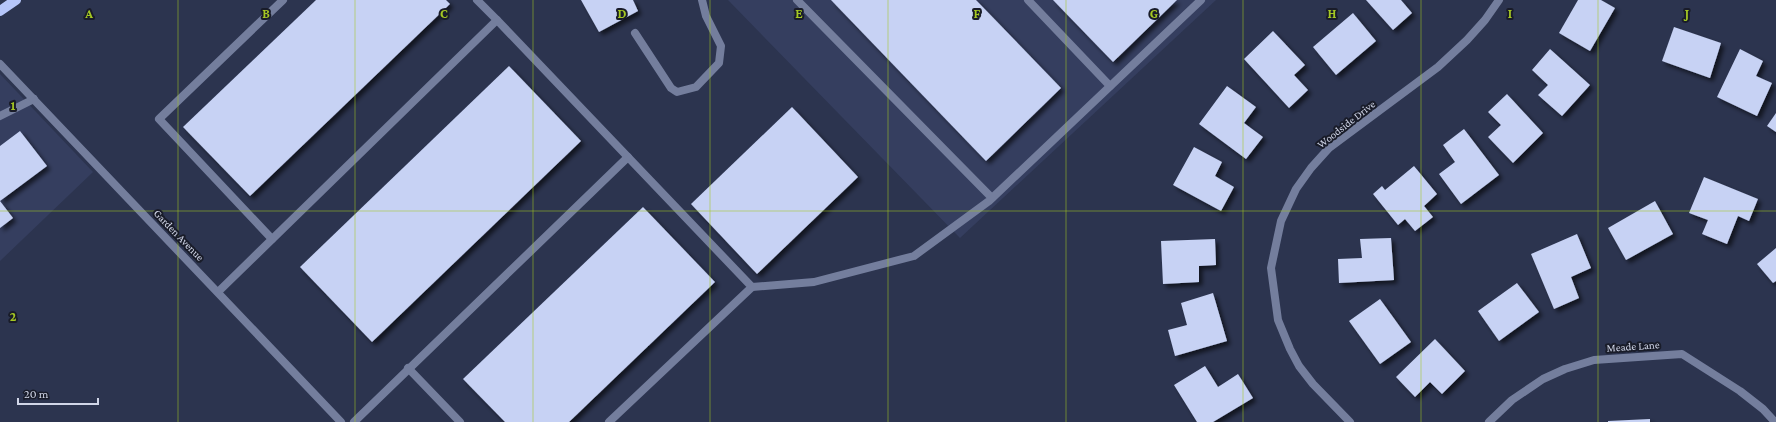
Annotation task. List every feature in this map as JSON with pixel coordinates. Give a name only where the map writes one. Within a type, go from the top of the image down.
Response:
[{"type":"main road","points":[[0,11],[16,0]]},
{"type":"street","points":[[272,239],[159,119],[283,0]]},
{"type":"street","points":[[477,0],[752,287]]},
{"type":"street","points":[[635,33],[671,88],[677,92],[696,87],[719,63],[721,46],[706,16],[702,0]]},
{"type":"street","points":[[798,0],[992,198]]},
{"type":"street","points":[[1028,0],[1110,86]]},
{"type":"street","points":[[609,422],[752,287],[814,282],[914,256],[992,198],[1201,0]]},
{"type":"street","name":"Woodside Drive","points":[[1350,422],[1313,384],[1299,366],[1278,320],[1271,268],[1281,221],[1296,189],[1311,168],[1329,148],[1438,67],[1467,40],[1500,0]]},
{"type":"street","points":[[218,292],[497,20]]},
{"type":"street","name":"Garden Avenue","points":[[0,64],[341,422]]},
{"type":"street","points":[[0,116],[34,99]]},
{"type":"street","points":[[354,422],[408,368],[628,157]]},
{"type":"street","name":"Meade Lane","points":[[1489,422],[1512,400],[1544,379],[1565,369],[1594,360],[1682,354],[1740,391],[1775,422]]},
{"type":"street","points":[[408,368],[460,422]]},
{"type":"shaded area","points":[[728,0],[1216,0],[960,238]]},
{"type":"shaded area","points":[[0,74],[93,172],[0,261]]},
{"type":"building","points":[[316,0],[446,0],[450,4],[250,196],[183,127]]},
{"type":"building","points":[[581,0],[633,0],[638,11],[599,32]]},
{"type":"building","points":[[831,0],[976,0],[1061,88],[986,161]]},
{"type":"building","points":[[1053,0],[1177,0],[1113,62]]},
{"type":"building","points":[[1366,0],[1401,0],[1412,13],[1393,30]]},
{"type":"building","points":[[1578,0],[1601,0],[1615,8],[1590,51],[1559,33]]},
{"type":"building","points":[[1353,13],[1376,41],[1336,75],[1313,47]]},
{"type":"building","points":[[1674,27],[1721,43],[1710,78],[1662,61]]},
{"type":"building","points":[[1273,31],[1305,65],[1294,75],[1308,90],[1289,108],[1244,59]]},
{"type":"building","points":[[1550,49],[1590,85],[1562,116],[1538,95],[1548,85],[1532,70]]},
{"type":"building","points":[[1740,49],[1763,61],[1756,76],[1772,83],[1757,116],[1717,97]]},
{"type":"building","points":[[509,66],[581,141],[372,342],[300,267]]},
{"type":"building","points":[[1227,86],[1256,107],[1244,123],[1263,137],[1246,159],[1199,124]]},
{"type":"building","points":[[1507,94],[1543,133],[1513,163],[1488,137],[1501,125],[1488,112]]},
{"type":"building","points":[[792,107],[858,177],[757,274],[691,204]]},
{"type":"building","points":[[1776,113],[1776,132],[1767,126]]},
{"type":"building","points":[[1464,129],[1499,175],[1461,204],[1439,174],[1455,162],[1443,145]]},
{"type":"building","points":[[20,131],[47,166],[0,201],[0,146]]},
{"type":"building","points":[[1194,147],[1222,162],[1215,176],[1234,187],[1221,211],[1173,185]]},
{"type":"building","points":[[1414,166],[1437,194],[1424,206],[1433,217],[1415,231],[1405,219],[1398,225],[1373,194],[1382,186],[1385,190]]},
{"type":"building","points":[[1704,177],[1758,199],[1749,221],[1738,216],[1727,244],[1702,234],[1708,220],[1689,213]]},
{"type":"building","points":[[0,201],[13,218],[0,228]]},
{"type":"building","points":[[1655,201],[1673,234],[1626,260],[1608,228]]},
{"type":"building","points":[[643,207],[715,282],[569,422],[505,422],[463,379]]},
{"type":"building","points":[[1577,234],[1591,268],[1571,277],[1579,298],[1554,309],[1531,254]]},
{"type":"building","points":[[1391,238],[1394,280],[1339,283],[1338,259],[1362,258],[1360,239]]},
{"type":"building","points":[[1215,239],[1216,265],[1199,266],[1199,282],[1163,284],[1161,241]]},
{"type":"building","points":[[1776,248],[1776,281],[1773,283],[1757,264]]},
{"type":"building","points":[[1517,283],[1539,312],[1499,341],[1478,311]]},
{"type":"building","points":[[1213,293],[1227,341],[1175,356],[1168,330],[1187,325],[1181,303]]},
{"type":"building","points":[[1380,299],[1411,342],[1380,364],[1349,321]]},
{"type":"building","points":[[1435,339],[1465,371],[1442,394],[1430,382],[1415,397],[1396,377]]},
{"type":"building","points":[[1205,366],[1218,387],[1238,374],[1253,398],[1213,422],[1197,422],[1174,385]]},
{"type":"building","points":[[1650,419],[1650,422],[1608,422],[1608,421]]}]
